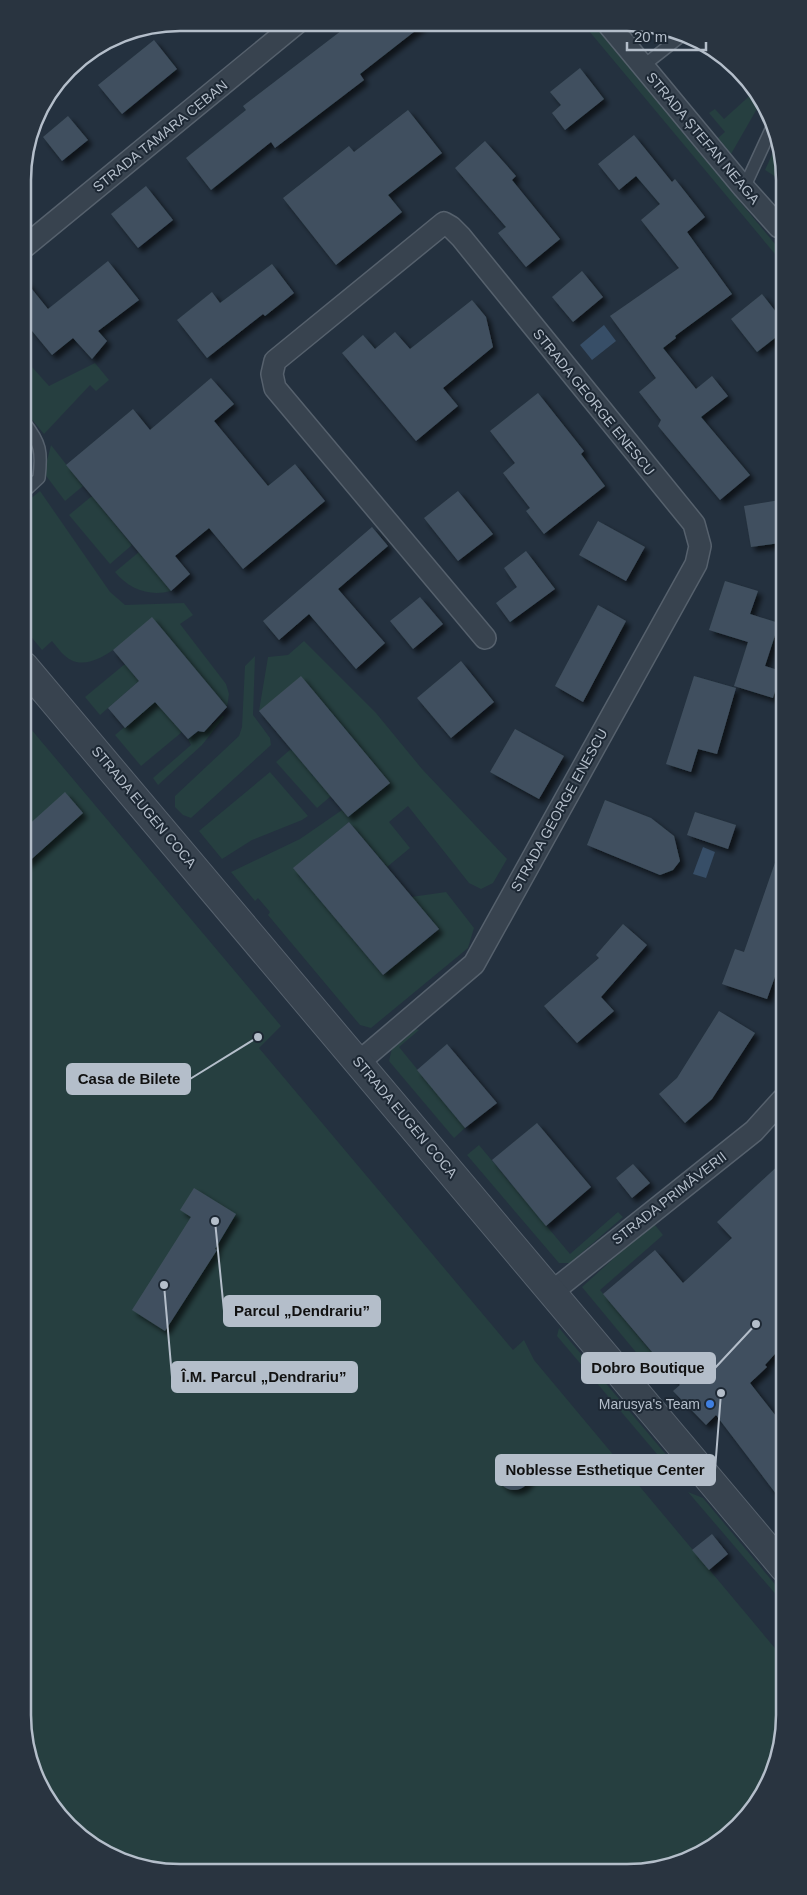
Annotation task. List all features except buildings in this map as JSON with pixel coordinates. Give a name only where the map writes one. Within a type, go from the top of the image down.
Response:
[{"type":"street","name":"STRADA ȘTEFAN NEAGA","points":[[614,31],[744,188],[776,223]]},
{"type":"street","name":"STRADA TAMARA CEBAN","points":[[32,241],[286,32]]},
{"type":"street","name":"STRADA GEORGE ENESCU","points":[[359,1062],[474,964],[696,564],[700,546],[694,524],[461,237],[444,223],[274,361],[272,374],[275,388],[486,638]]},
{"type":"street","name":"STRADA EUGEN COCA","points":[[32,675],[775,1557]]},
{"type":"street","name":"STRADA PRIMĂVERII","points":[[552,1292],[754,1131],[775,1107]]},
{"type":"lane","points":[[642,66],[677,40]]},
{"type":"lane","points":[[744,188],[768,135]]},
{"type":"lane","points":[[32,432],[38,440],[41,463],[40,478],[32,485]]},
{"type":"green space","points":[[589,31],[599,31],[776,245],[776,255]]},
{"type":"green space","points":[[749,96],[757,108],[731,154],[718,138],[725,132],[709,113],[715,109],[724,119]]},
{"type":"green space","points":[[773,153],[776,177],[765,170]]},
{"type":"green space","points":[[95,363],[109,380],[96,391],[90,385],[44,434],[32,419],[32,367],[49,386]]},
{"type":"green space","points":[[51,445],[83,486],[65,501],[44,473]]},
{"type":"green space","points":[[40,491],[110,592],[125,605],[184,603],[193,615],[180,624],[226,684],[229,694],[227,707],[152,618],[114,649],[92,661],[81,663],[68,659],[52,641],[42,650],[32,637],[32,498]]},
{"type":"green space","points":[[92,496],[132,545],[110,564],[69,515]]},
{"type":"green space","points":[[139,552],[171,591],[155,593],[140,590],[127,583],[115,572]]},
{"type":"green space","points":[[304,641],[376,713],[422,769],[507,859],[493,883],[481,889],[469,883],[408,806],[389,822],[410,848],[387,867],[349,822],[294,868],[383,975],[438,930],[411,897],[446,892],[474,928],[468,948],[371,1028],[360,1025],[268,915],[270,912],[258,898],[255,901],[231,872],[300,839],[342,810],[348,817],[389,783],[259,711],[268,657],[288,655]]},
{"type":"green space","points":[[255,656],[253,715],[270,738],[271,745],[191,818],[183,815],[175,807],[175,796],[239,736],[242,727],[245,666]]},
{"type":"green space","points":[[125,664],[139,681],[100,715],[85,697]]},
{"type":"green space","points":[[156,701],[182,732],[141,766],[115,735]]},
{"type":"green space","points":[[223,715],[224,717],[202,745],[158,785],[153,778],[191,745],[188,739],[198,731],[204,732]]},
{"type":"green space","points":[[32,730],[281,1026],[259,1048],[513,1350],[524,1340],[534,1360],[775,1648],[775,1725],[773,1744],[768,1763],[756,1789],[732,1820],[710,1839],[684,1852],[665,1859],[627,1864],[180,1864],[151,1861],[132,1856],[106,1844],[75,1820],[51,1789],[43,1772],[36,1753],[31,1715]]},
{"type":"green space","points":[[291,749],[331,796],[317,808],[276,762]]},
{"type":"green space","points":[[270,772],[308,816],[252,840],[222,859],[199,831]]},
{"type":"green space","points":[[413,1028],[419,1030],[399,1047],[465,1128],[454,1138],[389,1061],[393,1044]]},
{"type":"green space","points":[[479,1145],[570,1254],[618,1212],[623,1217],[570,1263],[559,1263],[467,1155]]},
{"type":"green space","points":[[655,1225],[663,1235],[600,1290],[669,1373],[659,1380],[582,1287],[634,1240]]},
{"type":"green space","points":[[559,1328],[685,1477],[673,1473],[557,1336]]},
{"type":"green space","points":[[688,1492],[703,1498],[775,1584],[775,1594]]},
{"type":"water","points":[[604,325],[616,341],[592,360],[580,345]]},
{"type":"water","points":[[703,847],[715,852],[706,878],[693,874]]},
{"type":"place","name":"Casa de Bilete","points":[[258,1037]]},
{"type":"place","name":"Parcul „Dendrariu”","points":[[215,1221]]},
{"type":"place","name":"Î.M. Parcul „Dendrariu”","points":[[164,1285]]},
{"type":"place","name":"Dobro Boutique","points":[[756,1324]]},
{"type":"place","name":"Noblesse Esthetique Center","points":[[721,1393]]},
{"type":"place","name":"Marusya's Team","points":[[710,1404]]}]
